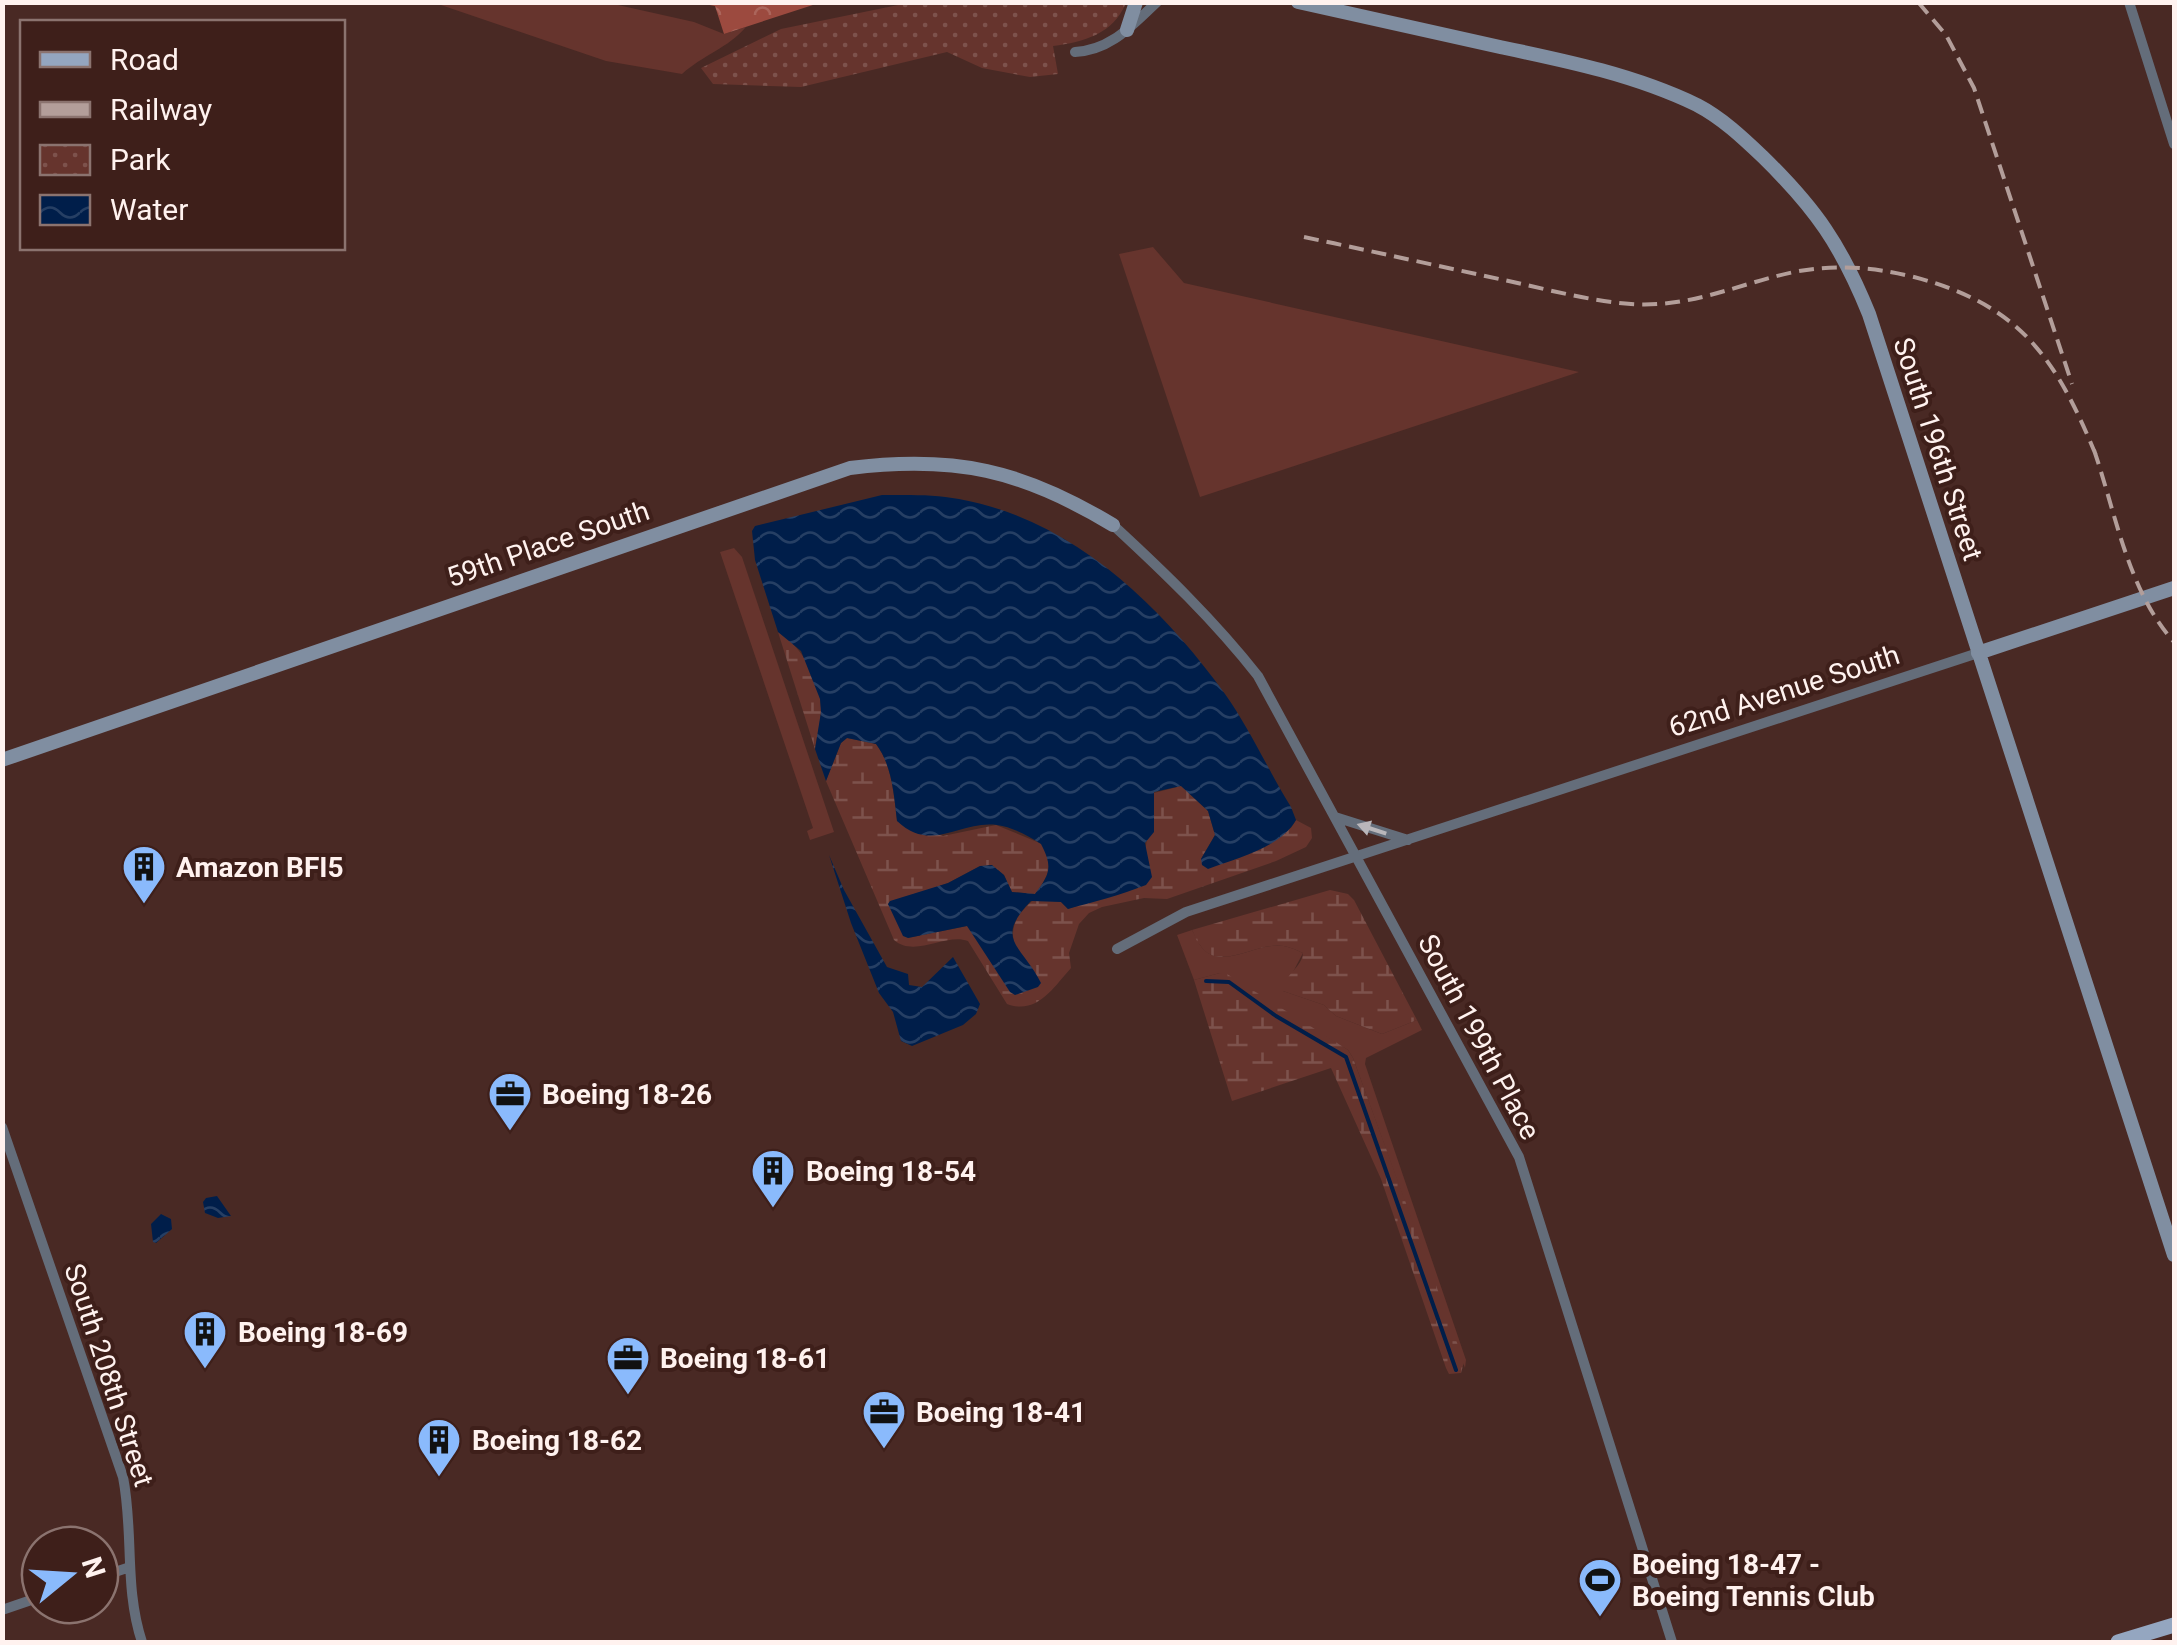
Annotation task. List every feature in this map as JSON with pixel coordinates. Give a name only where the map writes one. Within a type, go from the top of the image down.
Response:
[{"type":"main road","points":[[1127,30],[1136,2]]},
{"type":"main road","name":"South 196th Street","points":[[1298,2],[1624,76],[1699,106],[1747,142],[1815,211],[1849,265],[1868,314],[2174,1255]]},
{"type":"main road","name":"59th Place South","points":[[2,760],[850,468],[894,462],[943,462],[987,469],[1025,480],[1113,524]]},
{"type":"main road","name":"62nd Avenue South","points":[[1978,653],[2174,588]]},
{"type":"main road","points":[[2118,1642],[2174,1625]]},
{"type":"street","points":[[1075,52],[1104,46],[1157,2]]},
{"type":"street","points":[[2129,2],[2174,144]]},
{"type":"street","name":"South 199th Place","points":[[1113,524],[1182,590],[1258,676],[1518,1157],[1672,1642]]},
{"type":"street","name":"62nd Avenue South","points":[[1116,950],[1186,912],[1978,653]]},
{"type":"street","points":[[1335,817],[1409,841]]},
{"type":"street","name":"South 208th Street","points":[[2,1128],[112,1441],[126,1494],[133,1616],[142,1642]]},
{"type":"street","points":[[120,1570],[130,1567]]},
{"type":"green space","points":[[435,3],[609,3],[694,22],[724,34],[746,27],[682,74],[606,61]]},
{"type":"green space","points":[[699,3],[819,3],[724,34],[715,6]]},
{"type":"green space","points":[[908,3],[1126,3],[1113,22],[1096,35],[1053,46],[1058,74],[1030,77],[982,68],[947,52],[801,87],[713,84],[701,68],[781,29]]},
{"type":"green space","points":[[1153,247],[1184,283],[1579,372],[1200,497],[1119,254]]},
{"type":"green space","points":[[734,548],[742,557],[834,832],[810,840],[807,831],[813,828],[720,552]]},
{"type":"green space","points":[[778,632],[802,655],[817,686],[821,713],[815,749]]},
{"type":"green space","points":[[847,738],[876,744],[881,752],[891,781],[897,821],[943,836],[996,825],[1042,844],[1048,870],[1035,894],[1012,892],[1004,875],[992,865],[980,866],[948,883],[888,904],[908,938],[967,926],[1033,968],[1014,942],[1019,916],[1035,899],[1061,902],[1068,909],[1099,898],[1145,852],[1154,793],[1181,786],[1208,811],[1215,835],[1201,859],[1291,828],[1296,820],[1311,828],[1312,838],[1306,847],[1276,861],[1167,899],[1144,898],[1089,913],[1079,924],[1069,953],[1071,968],[1051,991],[1027,1006],[1007,1004],[968,941],[911,947],[894,940],[826,781],[841,743]]},
{"type":"green space","points":[[1330,890],[1348,894],[1354,900],[1417,1020],[1382,1034],[1336,1016],[1324,1005],[1283,991],[1303,953],[1275,946],[1215,956],[1200,945],[1192,930]]},
{"type":"green space","points":[[1192,930],[1200,945],[1215,956],[1234,956],[1275,946],[1303,953],[1283,991],[1324,1005],[1336,1016],[1382,1034],[1417,1020],[1422,1030],[1366,1058],[1365,1064],[1466,1360],[1465,1368],[1353,1058],[1348,1050],[1220,973],[1194,980],[1177,935]]},
{"type":"green space","points":[[1220,973],[1334,1041],[1353,1058],[1464,1362],[1461,1373],[1449,1374],[1446,1368],[1381,1179],[1331,1068],[1232,1101],[1194,980]]},
{"type":"water","points":[[882,495],[950,497],[1000,509],[1039,525],[1110,570],[1172,628],[1225,694],[1291,807],[1296,820],[1289,830],[1257,851],[1208,869],[1201,859],[1215,835],[1208,811],[1181,786],[1154,792],[1154,832],[1145,843],[1152,877],[1146,885],[1068,909],[1061,902],[1031,901],[1020,914],[1012,934],[1041,983],[1015,995],[967,926],[903,936],[890,901],[948,883],[980,866],[992,865],[1004,875],[1012,892],[1035,894],[1047,875],[1048,865],[1041,844],[1003,826],[984,825],[922,835],[897,821],[889,771],[876,744],[847,738],[841,743],[826,781],[815,749],[820,699],[801,651],[778,632],[755,560],[752,531],[755,526]]},
{"type":"water","points":[[829,855],[887,967],[908,974],[909,985],[922,987],[953,957],[980,1004],[976,1014],[963,1025],[912,1046],[901,1041],[893,1012],[879,993],[851,923]]},
{"type":"water","points":[[217,1196],[231,1216],[218,1218],[205,1213],[203,1202]]},
{"type":"water","points":[[161,1214],[171,1219],[172,1229],[156,1243],[151,1224]]},
{"type":"waterway","points":[[1206,981],[1229,982],[1276,1016],[1346,1057],[1456,1370]]},
{"type":"railway","points":[[1918,2],[1946,35],[1974,88],[2072,384]]},
{"type":"railway","points":[[1304,237],[1631,304],[1694,299],[1794,272],[1825,268],[1869,269],[1914,277],[1983,304],[2032,342],[2067,394],[2098,460]]},
{"type":"railway","points":[[2094,450],[2134,576],[2158,622],[2174,642]]},
{"type":"place","name":"Amazon BFI5","points":[[144,905]]},
{"type":"place","name":"Boeing 18-26","points":[[510,1132]]},
{"type":"place","name":"Boeing 18-54","points":[[773,1209]]},
{"type":"place","name":"Boeing 18-69","points":[[205,1370]]},
{"type":"place","name":"Boeing 18-61","points":[[628,1396]]},
{"type":"place","name":"Boeing 18-41","points":[[884,1450]]},
{"type":"place","name":"Boeing 18-62","points":[[439,1478]]},
{"type":"place","name":"Boeing 18-47 - Boeing Tennis Club","points":[[1600,1618]]}]
